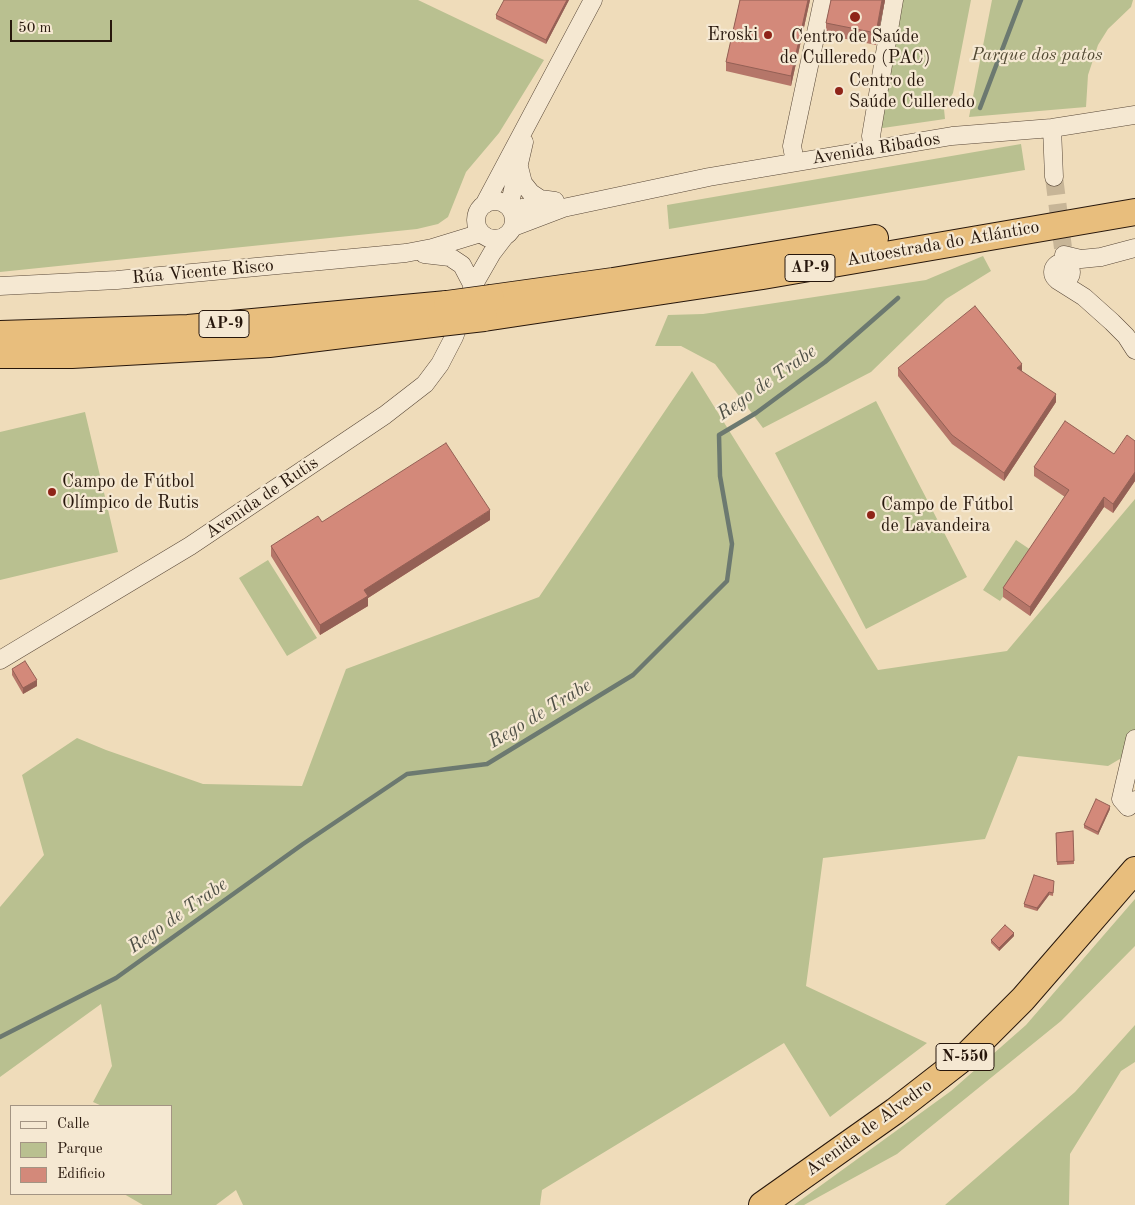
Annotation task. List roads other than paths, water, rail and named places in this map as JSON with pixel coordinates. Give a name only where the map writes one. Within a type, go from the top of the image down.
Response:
[{"type":"highway","name":"Autoestrada do Atlántico","points":[[483,301],[613,282],[1135,194]]},
{"type":"highway","name":"Autoestrada do Atlántico","points":[[483,301],[716,284],[1135,212]]},
{"type":"highway","name":"AP-9","points":[[0,355],[72,355],[269,344],[443,314],[483,301]]},
{"type":"highway","name":"AP-9","points":[[0,334],[188,328],[443,314]]},
{"type":"highway","name":"Avenida de Alvedro","points":[[762,1205],[895,1111],[967,1055],[1023,999],[1135,870]]},
{"type":"street","name":"Avenida de Rutis","points":[[483,301],[481,223],[528,125],[593,0]]},
{"type":"street","points":[[795,162],[792,146],[822,0]]},
{"type":"street","points":[[874,149],[871,136],[894,0]]},
{"type":"street","name":"Avenida Ribados","points":[[509,220],[619,195],[795,162],[952,136],[1052,128],[1135,115]]},
{"type":"street","name":"Avenida de Rutis","points":[[0,660],[190,546],[386,415],[425,384],[440,364],[454,337],[483,301],[492,253],[509,220],[518,167],[528,125]]},
{"type":"street","points":[[1052,128],[1054,177]]},
{"type":"street","points":[[518,167],[523,184],[531,193],[540,199],[558,201]]},
{"type":"street","name":"Avenida Ribados","points":[[509,220],[558,201],[619,195]]},
{"type":"street","points":[[497,201],[509,220],[493,239],[481,223],[497,201]]},
{"type":"street","name":"Rúa Vicente Risco","points":[[0,286],[116,280],[406,253],[481,223]]},
{"type":"street","points":[[1135,248],[1064,264],[1084,297],[1126,336],[1135,350]]},
{"type":"street","points":[[406,253],[437,254],[450,258],[462,265],[483,301]]},
{"type":"street","points":[[1135,739],[1121,799],[1128,807],[1135,800]]},
{"type":"waterway","name":"Rego de Trabe","points":[[980,108],[1021,0]]},
{"type":"waterway","name":"Rego de Trabe","points":[[0,1037],[116,978],[303,844],[407,774],[487,764],[633,675],[727,581],[732,544],[720,476],[719,435],[756,413],[825,362],[898,298]]},
{"type":"tunnel","points":[[1054,177],[1063,248]]},
{"type":"place","name":"Centro de Saúde de Culleredo (PAC)","points":[[855,17]]},
{"type":"place","name":"Eroski","points":[[768,35]]},
{"type":"place","name":"Centro de Saúde Culleredo","points":[[839,91]]},
{"type":"place","name":"Campo de Fútbol Olímpico de Rutis","points":[[52,492]]},
{"type":"place","name":"Campo de Fútbol de Lavandeira","points":[[871,515]]},
{"type":"park label","name":"Parque dos patos","points":[[1037,55]]}]
